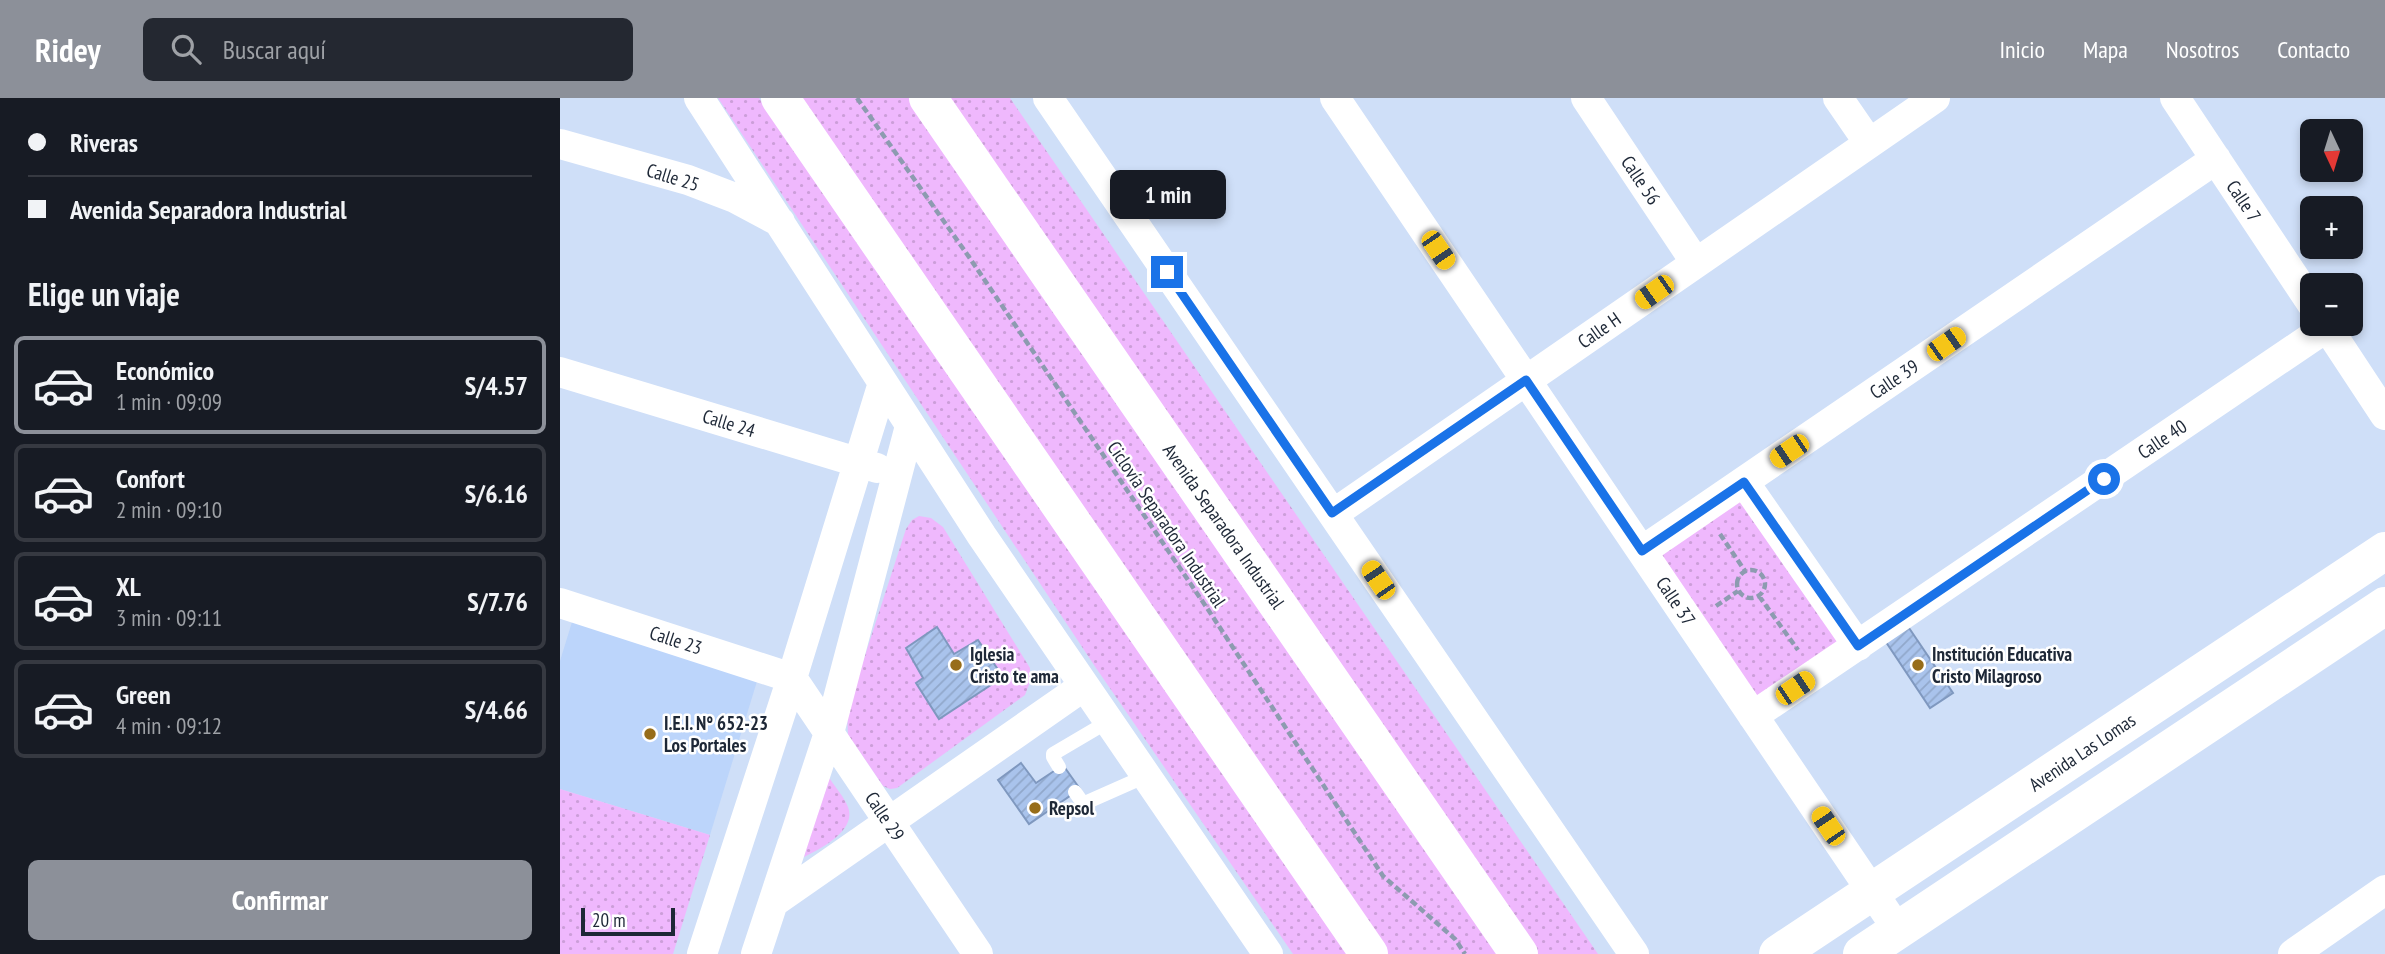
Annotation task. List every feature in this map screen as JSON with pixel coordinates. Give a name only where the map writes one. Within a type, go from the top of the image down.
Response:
[{"type":"main road","points":[[780,98],[1369,954]]},
{"type":"main road","name":"Avenida Separadora Industrial","points":[[928,98],[1519,954]]},
{"type":"main road","name":"Avenida Las Lomas","points":[[1778,954],[2382,561]]},
{"type":"main road","points":[[1863,954],[2385,606]]},
{"type":"street","points":[[699,98],[910,426],[1268,954]]},
{"type":"street","points":[[1048,98],[1634,954]]},
{"type":"street","name":"Calle 37","points":[[1335,98],[1898,930]]},
{"type":"street","name":"Calle 56","points":[[1586,98],[1696,263]]},
{"type":"street","points":[[1838,98],[1869,144]]},
{"type":"street","name":"Calle H","points":[[1332,513],[1935,98]]},
{"type":"street","name":"Calle 7","points":[[2175,98],[2300,286]]},
{"type":"street","name":"Calle 25","points":[[560,144],[688,180],[735,198],[781,222]]},
{"type":"street","name":"Calle 39","points":[[1642,551],[2216,159]]},
{"type":"street","name":"Calle 40","points":[[1753,716],[1858,646],[2300,333]]},
{"type":"street","name":"Calle 7","points":[[2333,336],[2385,415]]},
{"type":"street","name":"Calle 24","points":[[560,372],[897,474]]},
{"type":"street","points":[[702,954],[792,678],[883,383]]},
{"type":"street","points":[[756,954],[829,733],[910,426]]},
{"type":"street","points":[[1744,482],[1858,646]]},
{"type":"street","name":"Calle 23","points":[[560,603],[792,678]]},
{"type":"street","name":"Calle 29","points":[[792,678],[978,954]]},
{"type":"street","points":[[774,902],[1084,686]]},
{"type":"street","points":[[2293,954],[2385,890]]},
{"type":"lane","points":[[1059,767],[1053,754],[1109,720]]},
{"type":"lane","points":[[1075,792],[1085,803],[1146,776]]},
{"type":"path","name":"Ciclovía Separadora Industrial","points":[[857,98],[969,257],[1209,611],[1383,876],[1455,939],[1465,954]]},
{"type":"path","points":[[1704,509],[1745,571]]},
{"type":"path","points":[[1754,570],[1762,575],[1765,589],[1759,596],[1750,598],[1738,591],[1738,578],[1745,571],[1754,570]]},
{"type":"path","points":[[1713,608],[1738,591]]},
{"type":"path","points":[[1759,596],[1805,660]]},
{"type":"shaded area","points":[[718,98],[759,98],[1347,954],[1293,954],[1096,668]]},
{"type":"shaded area","points":[[797,98],[912,98],[1504,954],[1384,954]]},
{"type":"shaded area","points":[[944,98],[1010,98],[1598,954],[1535,954]]},
{"type":"shaded area","points":[[1740,495],[1840,643],[1756,699],[1657,551]]},
{"type":"shaded area","points":[[919,516],[931,518],[943,527],[1030,668],[1030,682],[1025,695],[897,788],[890,789],[883,786],[848,735],[847,711],[906,529],[912,520]]},
{"type":"shaded area","name":"I.E.I. N° 652-23 Los Portales","points":[[572,622],[758,678],[710,835],[560,789],[560,661]]},
{"type":"shaded area","points":[[822,777],[830,779],[840,793],[848,807],[849,815],[843,831],[836,838],[804,857]]},
{"type":"shaded area","points":[[560,789],[710,835],[673,954],[560,954]]},
{"type":"building","name":"Institución Educativa Cristo Milagroso","points":[[1905,622],[1953,693],[1930,708],[1882,636]]},
{"type":"building","name":"Iglesia Cristo te ama","points":[[937,627],[954,654],[978,640],[1003,677],[939,719],[916,683],[923,678],[906,648]]},
{"type":"building","name":"Repsol","points":[[1021,763],[1036,783],[1063,765],[1080,789],[1029,824],[998,780]]},
{"type":"place","name":"Iglesia Cristo te ama","points":[[956,665]]},
{"type":"place","name":"Institución Educativa Cristo Milagroso","points":[[1918,665]]},
{"type":"place","name":"I.E.I. N° 652-23 Los Portales","points":[[650,734]]},
{"type":"place","name":"Repsol","points":[[1035,808]]},
{"type":"route","points":[[1167,272],[1332,513],[1526,380],[1642,551],[1744,482],[1858,646],[2104,479]]}]
